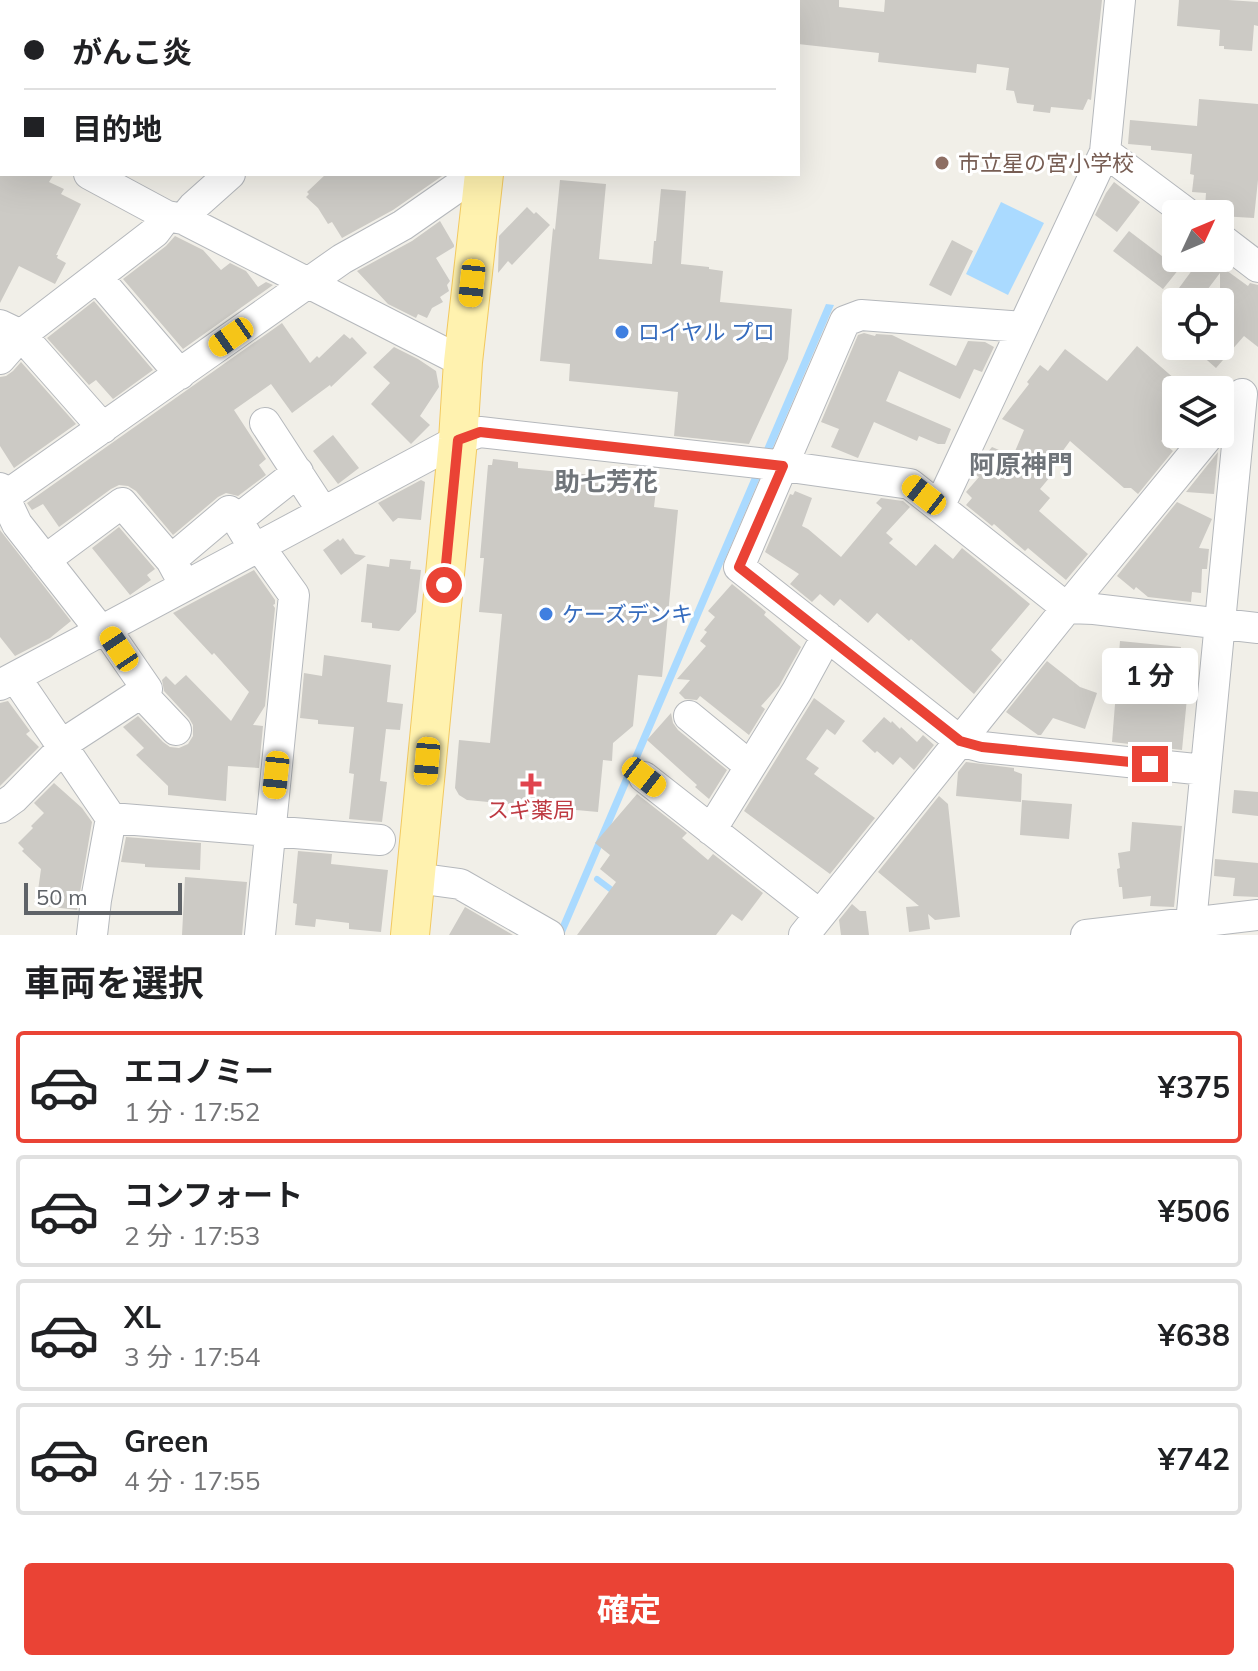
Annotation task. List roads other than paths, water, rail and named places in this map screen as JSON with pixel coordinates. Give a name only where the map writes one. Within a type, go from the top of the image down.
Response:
[{"type":"main road","points":[[410,935],[463,362],[483,181]]},
{"type":"street","points":[[939,507],[1105,152],[1120,0]]},
{"type":"street","points":[[1105,152],[1169,200]]},
{"type":"street","points":[[96,176],[463,362]]},
{"type":"street","points":[[0,359],[11,330],[97,277],[175,217],[193,207],[228,176]]},
{"type":"street","points":[[0,808],[14,798],[62,746],[147,689],[17,524],[2,492],[103,428],[342,259],[403,225],[459,186],[483,181]]},
{"type":"street","points":[[1234,249],[1258,267]]},
{"type":"street","points":[[97,277],[180,374]]},
{"type":"street","points":[[1023,327],[861,315],[845,321],[769,464],[739,567],[960,741],[982,747],[1205,770]]},
{"type":"street","points":[[11,330],[103,428]]},
{"type":"street","points":[[1234,404],[1250,384]]},
{"type":"street","points":[[1191,923],[1219,625],[1250,384]]},
{"type":"street","points":[[265,423],[323,512]]},
{"type":"street","points":[[178,573],[257,547],[458,440],[480,432],[769,464],[910,484],[1067,608],[1258,628]]},
{"type":"street","points":[[644,777],[711,830],[812,925],[1198,448]]},
{"type":"street","points":[[237,520],[298,472]]},
{"type":"street","points":[[45,560],[122,503],[178,573]]},
{"type":"street","points":[[92,935],[111,818],[62,746],[5,680],[103,630],[178,573],[229,511],[294,595],[260,935]]},
{"type":"street","points":[[711,830],[797,691],[827,636]]},
{"type":"street","points":[[141,693],[176,730]]},
{"type":"street","points":[[689,716],[750,766]]},
{"type":"street","points":[[111,818],[380,840]]},
{"type":"street","points":[[416,878],[460,884],[546,934]]},
{"type":"street","points":[[1086,935],[1258,915]]},
{"type":"water","points":[[1001,202],[1044,223],[1008,295],[966,274]]},
{"type":"water","points":[[826,304],[834,305],[564,935],[556,935]]},
{"type":"waterway","points":[[597,879],[617,894]]},
{"type":"place","name":"市立星の宮小学校","points":[[942,163]]},
{"type":"place","name":"ロイヤル プロ","points":[[622,332]]},
{"type":"place","name":"ケーズデンキ","points":[[546,614]]},
{"type":"place","name":"スギ薬局","points":[[531,784]]},
{"type":"district","name":"阿原神門","points":[[1021,465]]},
{"type":"district","name":"助七芳花","points":[[606,482]]}]
